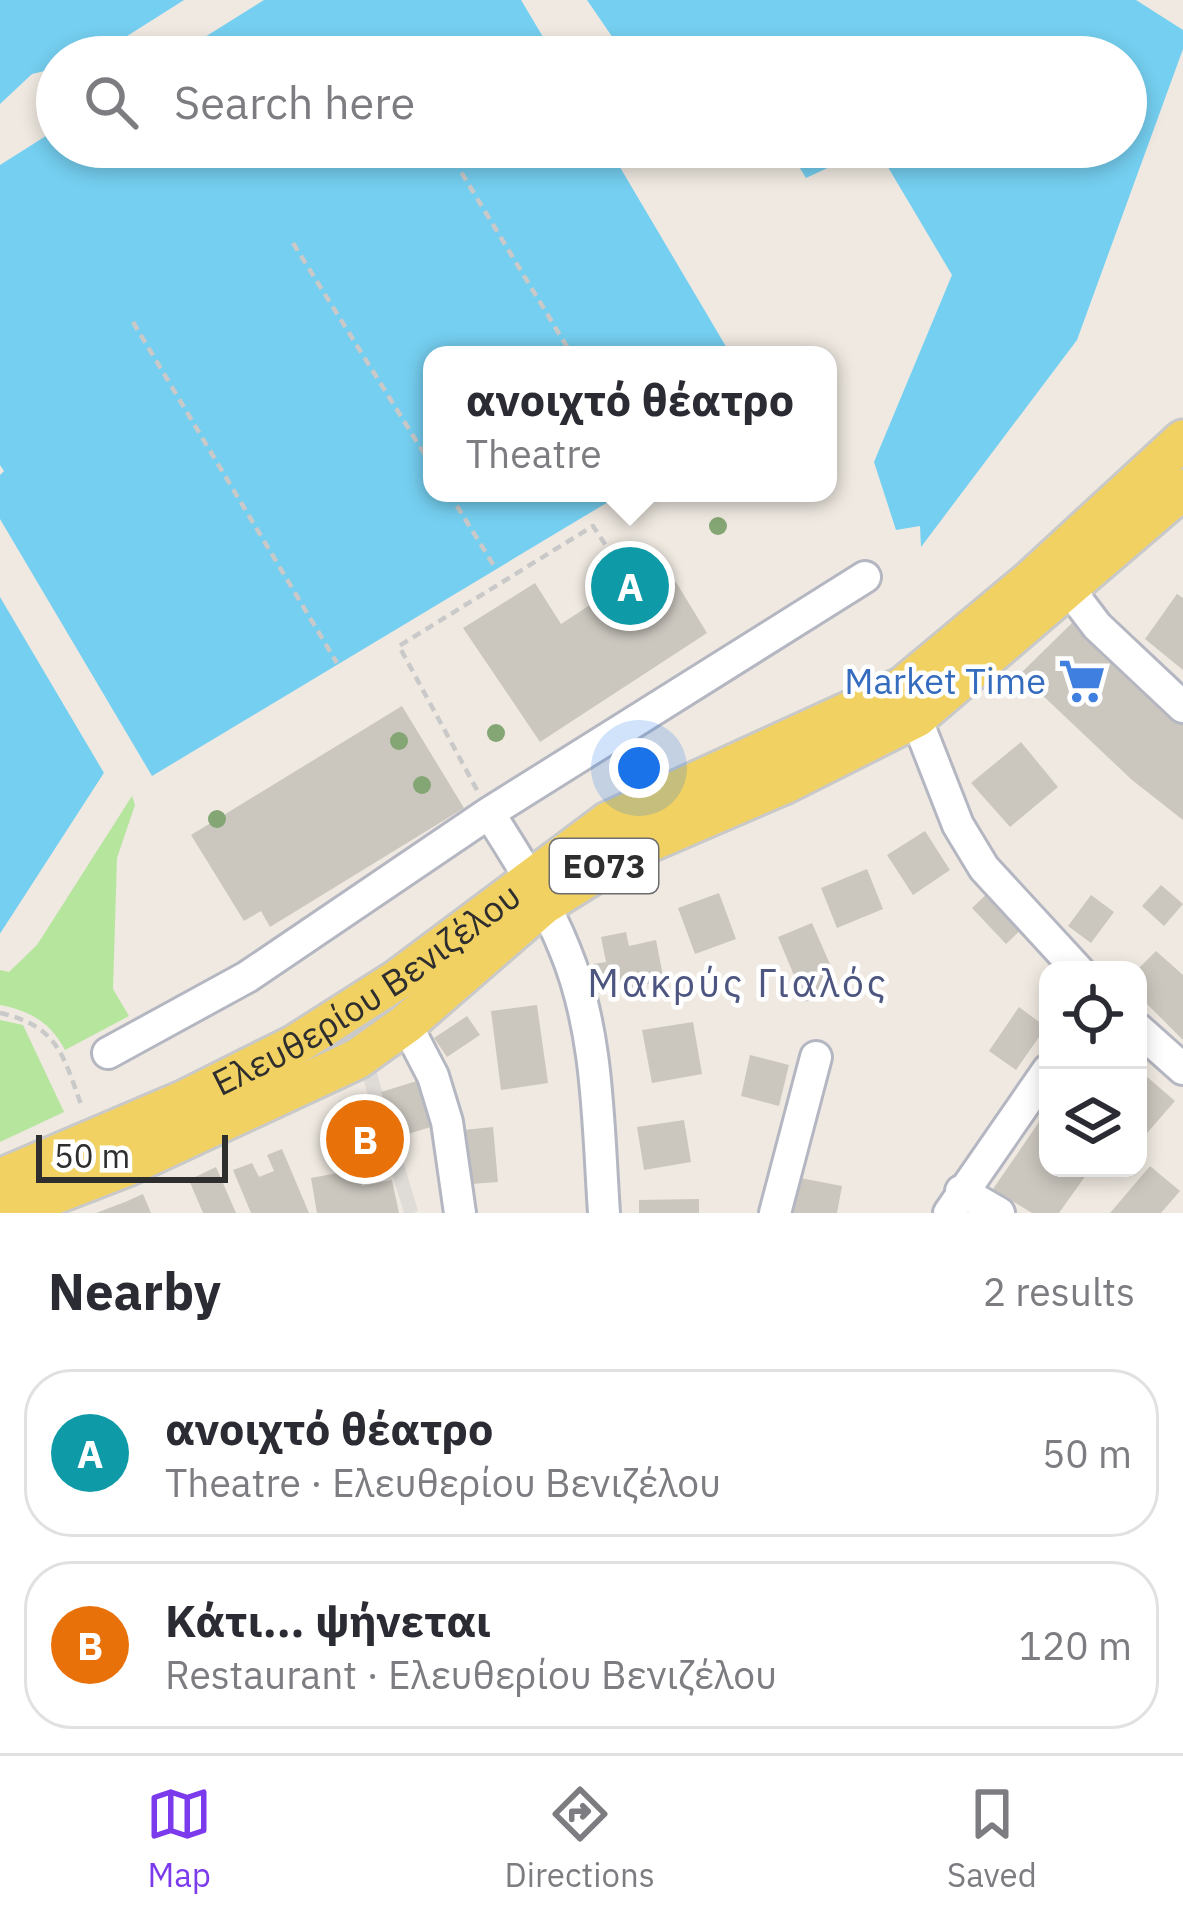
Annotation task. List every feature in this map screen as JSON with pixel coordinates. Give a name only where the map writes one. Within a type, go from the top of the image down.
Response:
[{"type":"main road","name":"Ελευθερίου Βενιζέλου","points":[[910,702],[1079,531],[1183,440]]},
{"type":"main road","name":"Ελευθερίου Βενιζέλου","points":[[6,1213],[127,1166],[357,1059],[406,1024],[608,822],[910,702],[1073,582],[1183,489]]},
{"type":"main road","name":"Ελευθερίου Βενιζέλου","points":[[0,1179],[183,1101],[295,1045],[537,891]]},
{"type":"street","points":[[1079,531],[1072,550],[1078,601],[1097,626],[1183,707]]},
{"type":"street","points":[[108,1053],[248,976],[489,813],[865,577]]},
{"type":"street","points":[[910,702],[958,824],[984,868],[1070,961]]},
{"type":"street","points":[[489,813],[537,891],[566,951],[582,1000],[594,1073],[604,1213]]},
{"type":"street","points":[[406,1024],[433,1076],[447,1122],[460,1213]]},
{"type":"street","points":[[1147,1037],[1183,1069]]},
{"type":"street","points":[[775,1213],[816,1057]]},
{"type":"street","points":[[999,1213],[955,1202],[1039,1083]]},
{"type":"path","points":[[459,168],[567,346]]},
{"type":"path","points":[[293,243],[423,452]]},
{"type":"path","points":[[133,322],[338,663]]},
{"type":"path","points":[[455,502],[496,568]]},
{"type":"path","points":[[489,813],[399,646],[593,526],[625,574]]},
{"type":"path","points":[[0,1013],[47,1031],[68,1069],[86,1118]]},
{"type":"green space","points":[[132,796],[135,805],[117,858],[113,989],[129,1016],[65,1050],[39,1020],[0,1005],[0,970],[9,972],[37,945]]},
{"type":"green space","points":[[0,1020],[23,1025],[64,1112],[0,1142]]},
{"type":"shaded area","points":[[370,1050],[418,1211],[413,1213],[404,1213],[357,1059]]},
{"type":"water","points":[[0,0],[184,0],[127,36],[36,36],[36,73],[0,104]]},
{"type":"water","points":[[264,0],[521,0],[542,36],[207,36]]},
{"type":"water","points":[[587,0],[1136,0],[1183,30],[1183,49],[1147,148],[1147,36],[612,36]]},
{"type":"water","points":[[36,142],[36,168],[620,168],[726,346],[423,346],[423,502],[608,502],[152,776],[0,519],[0,475],[4,471],[0,465],[0,165]]},
{"type":"water","points":[[800,168],[827,168],[806,178]]},
{"type":"water","points":[[888,168],[1140,168],[1077,340],[921,547],[920,526],[896,530],[874,462],[952,275]]},
{"type":"water","points":[[0,597],[104,773],[0,934]]},
{"type":"pier","points":[[104,773],[107,779],[0,940],[0,934]]},
{"type":"building","points":[[645,561],[659,567],[669,584],[676,582],[707,633],[540,742],[463,628],[535,583],[561,624],[619,586],[624,598],[636,599],[645,591],[638,573]]},
{"type":"building","points":[[1177,594],[1183,598],[1183,670],[1145,639]]},
{"type":"building","points":[[1075,620],[1183,723],[1183,820],[1132,780],[1020,674]]},
{"type":"building","points":[[402,706],[464,808],[270,927],[261,911],[244,921],[191,835]]},
{"type":"building","points":[[1021,742],[1058,787],[1010,827],[971,783]]},
{"type":"building","points":[[925,831],[950,870],[913,895],[887,855]]},
{"type":"building","points":[[867,869],[883,909],[837,928],[821,888]]},
{"type":"building","points":[[1161,885],[1183,904],[1164,926],[1142,906]]},
{"type":"building","points":[[995,886],[1029,922],[1006,944],[972,908]]},
{"type":"building","points":[[719,893],[736,939],[695,954],[678,908]]},
{"type":"building","points":[[1091,895],[1114,912],[1091,943],[1068,926]]},
{"type":"building","points":[[812,923],[839,985],[805,1002],[778,937]]},
{"type":"building","points":[[626,932],[629,946],[656,940],[664,981],[598,994],[593,964],[606,962],[601,937]]},
{"type":"building","points":[[1156,951],[1183,975],[1183,1040],[1147,1004],[1146,961]]},
{"type":"building","points":[[537,1005],[548,1083],[501,1090],[491,1011]]},
{"type":"building","points":[[1019,1007],[1039,1022],[1039,1037],[1016,1070],[989,1051]]},
{"type":"building","points":[[467,1016],[480,1035],[447,1057],[434,1038]]},
{"type":"building","points":[[693,1022],[702,1074],[652,1083],[642,1030]]},
{"type":"building","points":[[750,1055],[789,1065],[779,1106],[741,1096]]},
{"type":"building","points":[[433,1076],[447,1122],[395,1138],[381,1092]]},
{"type":"building","points":[[1147,1077],[1175,1101],[1147,1133]]},
{"type":"building","points":[[366,1094],[386,1161],[359,1169],[339,1101]]},
{"type":"building","points":[[684,1120],[691,1162],[644,1170],[637,1127]]},
{"type":"building","points":[[1039,1122],[1039,1177],[1085,1177],[1059,1213],[1032,1213],[993,1189]]},
{"type":"building","points":[[493,1127],[498,1182],[458,1185],[453,1131]]},
{"type":"building","points":[[282,1149],[309,1213],[251,1213],[233,1170],[252,1163],[259,1177],[274,1171],[267,1155]]},
{"type":"building","points":[[1150,1166],[1180,1191],[1161,1213],[1110,1213],[1141,1177],[1147,1177]]},
{"type":"building","points":[[216,1167],[236,1213],[203,1213],[189,1180]]},
{"type":"building","points":[[359,1169],[362,1186],[392,1180],[399,1213],[317,1213],[311,1178]]},
{"type":"building","points":[[790,1176],[842,1186],[837,1213],[783,1213]]},
{"type":"building","points":[[143,1194],[151,1213],[96,1213],[125,1202]]},
{"type":"building","points":[[699,1199],[699,1213],[639,1213],[639,1200]]},
{"type":"place","name":"ανοιχτό θέατρο","points":[[630,586]]},
{"type":"place","name":"Market Time","points":[[1082,681]]},
{"type":"place","name":"Κάτι... ψήνεται","points":[[365,1139]]},
{"type":"district","name":"Μακρύς Γιαλός","points":[[738,983]]}]
